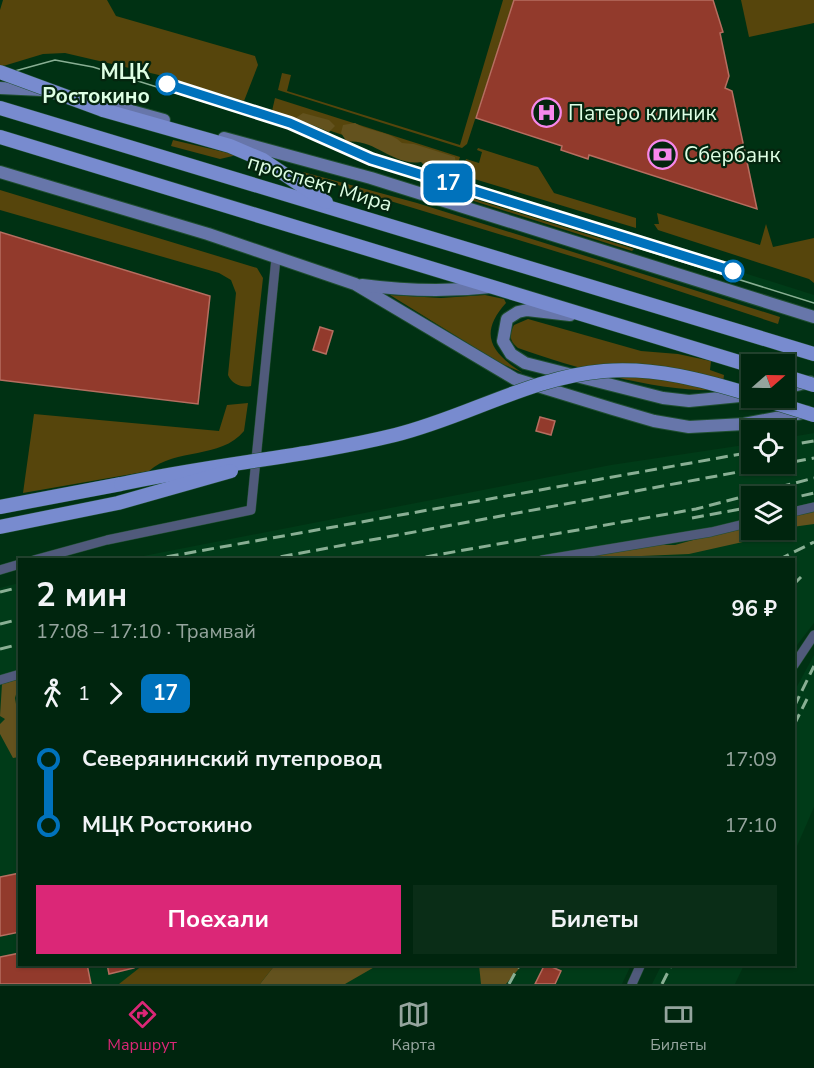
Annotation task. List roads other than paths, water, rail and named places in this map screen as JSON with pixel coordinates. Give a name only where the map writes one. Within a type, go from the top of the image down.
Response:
[{"type":"main road","points":[[0,72],[104,111],[230,146],[340,170]]},
{"type":"main road","points":[[0,88],[80,96],[340,170],[814,317]]},
{"type":"main road","name":"проспект Мира","points":[[0,108],[814,354]]},
{"type":"main road","points":[[0,137],[741,362]]},
{"type":"main road","points":[[230,146],[263,160],[343,213]]},
{"type":"main road","points":[[0,172],[208,234],[355,284],[408,291],[448,292],[493,287]]},
{"type":"main road","points":[[355,284],[515,379],[654,421],[689,427],[744,424],[814,412]]},
{"type":"main road","points":[[596,319],[527,310],[518,312],[507,319],[503,341],[511,354],[525,363],[642,393],[689,401],[741,396]]},
{"type":"main road","points":[[0,507],[180,471],[265,461],[397,435],[517,393],[571,377],[604,371],[674,373],[741,392]]},
{"type":"main road","points":[[795,379],[814,383]]},
{"type":"main road","points":[[795,386],[814,383]]},
{"type":"main road","points":[[795,407],[814,412]]},
{"type":"main road","points":[[0,527],[151,496],[265,461]]},
{"type":"street","points":[[41,558],[107,540],[251,510],[276,258]]},
{"type":"street","points":[[795,511],[814,507]]},
{"type":"street","points":[[554,558],[711,532],[741,525]]},
{"type":"street","points":[[0,570],[18,565]]},
{"type":"street","points":[[795,664],[814,635]]},
{"type":"street","points":[[0,680],[18,675]]},
{"type":"street","points":[[632,984],[640,966]]},
{"type":"tram line","points":[[0,75],[55,60],[93,67],[288,128],[370,164],[814,303]]},
{"type":"tram line","name":"17","points":[[167,84],[290,123],[371,159],[733,271]]},
{"type":"railway","points":[[795,444],[814,441]]},
{"type":"railway","points":[[160,558],[741,454]]},
{"type":"railway","points":[[274,558],[814,458]]},
{"type":"railway","points":[[419,558],[696,509],[814,478]]},
{"type":"railway","points":[[795,497],[814,493]]},
{"type":"railway","points":[[692,518],[741,509]]},
{"type":"railway","points":[[782,558],[814,542]]},
{"type":"railway","points":[[795,583],[801,577]]},
{"type":"railway","points":[[0,592],[18,588]]},
{"type":"railway","points":[[0,624],[18,620]]},
{"type":"railway","points":[[0,649],[18,644]]},
{"type":"railway","points":[[795,705],[814,666]]},
{"type":"railway","points":[[795,723],[807,699]]},
{"type":"railway","points":[[509,984],[519,966]]},
{"type":"railway","points":[[662,984],[671,966]]},
{"type":"place","name":"МЦК Ростокино","points":[[167,84]]},
{"type":"place","name":"Патеро клиник","points":[[547,113]]},
{"type":"place","name":"Сбербанк","points":[[663,155]]}]
